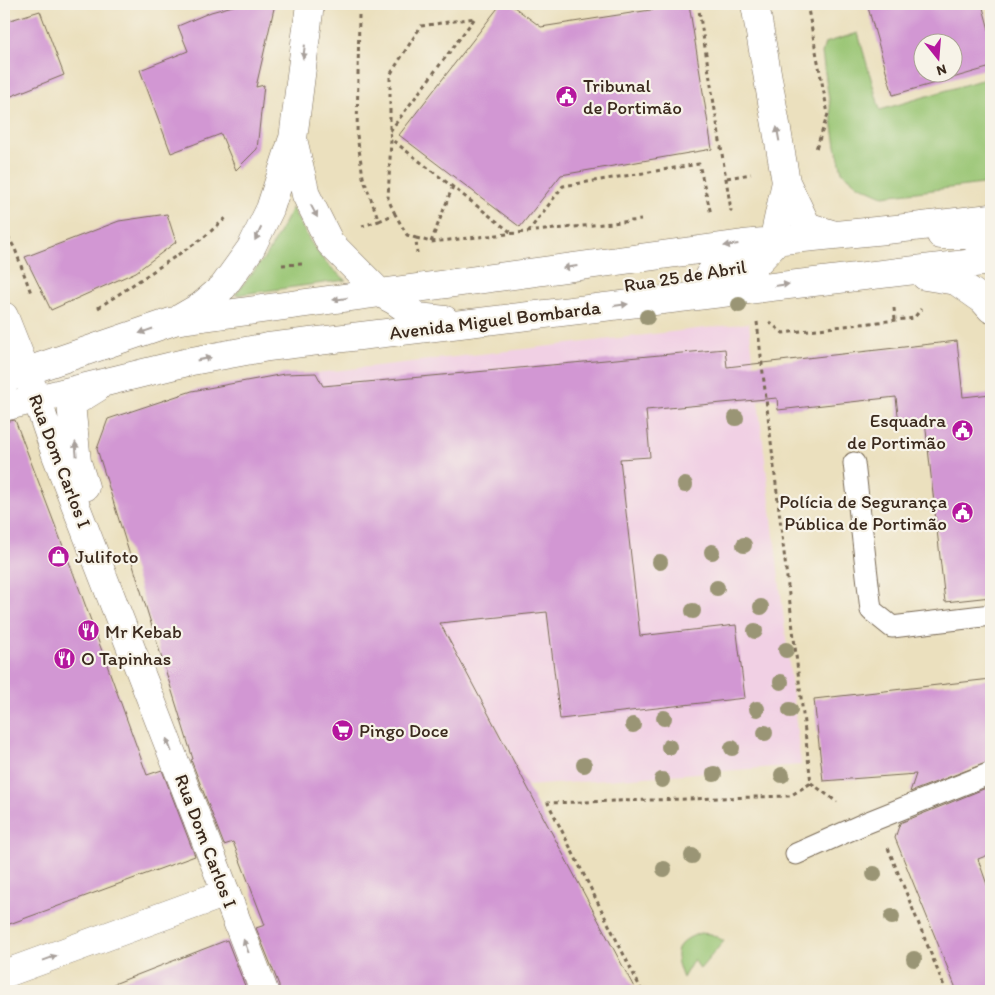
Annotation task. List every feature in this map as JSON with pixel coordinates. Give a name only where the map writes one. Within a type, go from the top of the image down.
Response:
[{"type":"street","points":[[15,375],[174,321],[201,306],[223,288],[251,248],[270,209],[293,139],[310,4]]},
{"type":"street","name":"Rua 25 de Abril","points":[[468,323],[533,296],[750,270],[772,247],[786,182],[754,4]]},
{"type":"street","points":[[293,139],[306,195],[330,243],[380,293],[418,317],[468,323]]},
{"type":"street","points":[[786,182],[807,226],[832,235],[966,235],[991,244]]},
{"type":"street","points":[[174,321],[774,240],[991,218]]},
{"type":"street","name":"Avenida Miguel Bombarda","points":[[4,407],[105,384],[192,361],[268,346],[991,261]]},
{"type":"street","points":[[881,273],[926,276],[956,281],[983,300],[991,309]]},
{"type":"street","name":"Rua Dom Carlos I","points":[[4,316],[15,375],[37,399],[56,455],[264,991]]},
{"type":"street","name":"Rua Dom Carlos I","points":[[105,384],[71,404],[77,462],[138,663]]},
{"type":"street","points":[[4,974],[226,893]]},
{"type":"lane","points":[[854,463],[871,610],[892,627],[991,615]]},
{"type":"lane","points":[[796,854],[866,823],[991,774]]},
{"type":"path","points":[[698,4],[732,210],[724,215]]},
{"type":"path","points":[[807,4],[828,114],[814,156]]},
{"type":"path","points":[[360,14],[357,135],[363,177],[379,221]]},
{"type":"path","points":[[390,131],[475,18],[422,26],[390,75],[388,199],[407,235],[431,242],[642,220]]},
{"type":"path","points":[[390,139],[513,234]]},
{"type":"path","points":[[528,232],[563,186],[699,164],[710,213]]},
{"type":"path","points":[[431,242],[453,186]]},
{"type":"path","points":[[92,312],[203,238],[229,214]]},
{"type":"path","points":[[355,228],[395,214]]},
{"type":"path","points":[[4,229],[15,250],[33,296]]},
{"type":"path","points":[[416,238],[417,261]]},
{"type":"path","points":[[642,991],[548,803],[790,796],[811,783]]},
{"type":"shaded area","points":[[749,323],[801,765],[528,786],[440,623],[316,373]]},
{"type":"green space","points":[[858,33],[880,110],[991,77],[991,183],[883,196],[858,185],[842,172],[836,146],[822,53],[825,43]]},
{"type":"green space","points":[[292,208],[321,256],[346,280],[235,295],[269,252]]},
{"type":"green space","points":[[700,933],[711,934],[724,941],[700,969],[694,959],[683,978],[678,962],[678,950],[685,941]]},
{"type":"building","points":[[240,4],[275,4],[256,87],[264,85],[257,149],[236,170],[221,134],[171,153],[140,70],[188,51],[178,26],[211,12]]},
{"type":"building","name":"Tribunal de Portimão","points":[[501,4],[510,4],[541,27],[689,4],[712,149],[561,175],[520,227],[399,135]]},
{"type":"building","points":[[867,4],[982,4],[991,37],[991,67],[962,75],[962,32],[912,32],[912,82],[938,82],[893,95]]},
{"type":"building","points":[[40,11],[64,75],[4,99],[4,22]]},
{"type":"building","points":[[167,214],[176,242],[136,272],[51,310],[25,257],[119,221]]},
{"type":"building","name":"Pingo Doce","points":[[957,341],[963,397],[991,394],[991,597],[945,602],[925,421],[899,424],[896,397],[778,410],[777,398],[646,410],[650,457],[620,459],[640,636],[736,625],[745,698],[560,719],[547,612],[440,623],[636,991],[279,991],[279,985],[256,928],[265,925],[233,842],[224,845],[191,760],[193,759],[97,449],[108,419],[192,391],[284,374],[316,373],[323,386],[725,349],[727,367]]},
{"type":"building","points":[[15,420],[147,775],[162,770],[195,856],[4,926],[4,422]]},
{"type":"building","points":[[991,679],[991,761],[910,792],[916,774],[823,781],[814,699]]},
{"type":"building","points":[[991,786],[991,854],[978,859],[991,896],[991,991],[957,991],[895,838],[900,823]]},
{"type":"building","points":[[227,940],[247,991],[102,991],[101,989]]},
{"type":"place","name":"Tribunal de Portimão","points":[[567,96]]},
{"type":"place","name":"Esquadra de Portimão","points":[[962,431]]},
{"type":"place","name":"Polícia de Segurança Pública de Portimão","points":[[963,512]]},
{"type":"place","name":"Julifoto","points":[[59,556]]},
{"type":"place","name":"Mr Kebab","points":[[89,631]]},
{"type":"place","name":"O Tapinhas","points":[[65,658]]},
{"type":"place","name":"Pingo Doce","points":[[343,730]]}]
